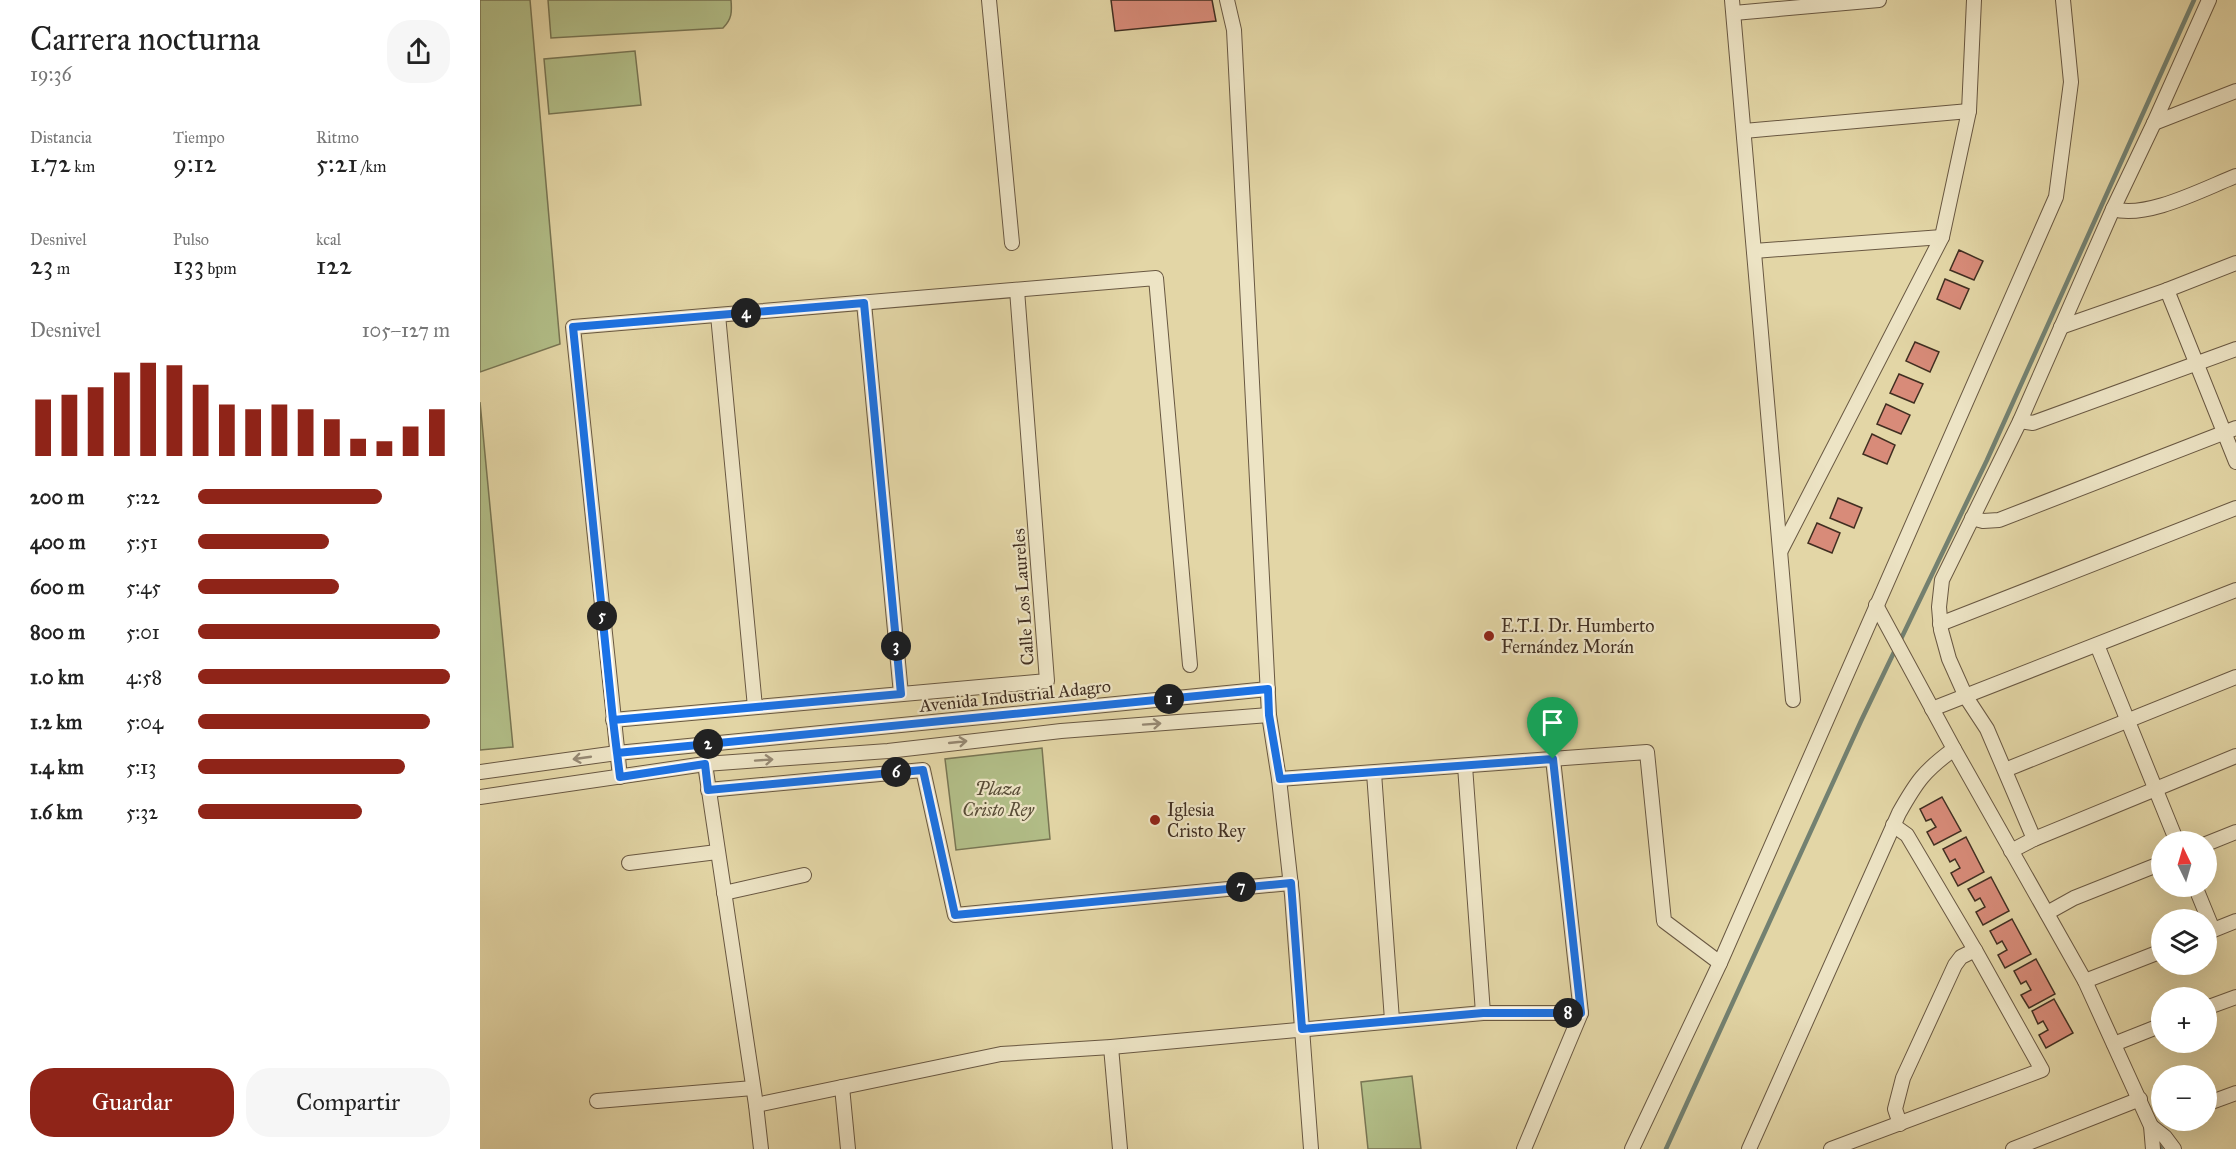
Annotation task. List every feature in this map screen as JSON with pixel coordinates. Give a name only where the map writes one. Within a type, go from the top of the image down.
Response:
[{"type":"street","points":[[988,0],[1012,243]]},
{"type":"street","points":[[1227,0],[1234,30],[1269,715],[1280,779],[1291,883],[1311,1149]]},
{"type":"street","points":[[1793,700],[1733,7],[1879,0]]},
{"type":"street","points":[[1781,550],[1942,237],[1969,111],[1974,0]]},
{"type":"street","points":[[1632,1149],[1719,963],[2056,197],[2071,82],[2063,0]]},
{"type":"street","points":[[2034,839],[1987,729],[1966,697],[1949,659],[1938,607],[1941,580],[2020,421],[2113,209],[2209,0]]},
{"type":"street","points":[[2154,123],[2236,91]]},
{"type":"street","points":[[1744,131],[1969,111]]},
{"type":"street","points":[[2113,209],[2124,212],[2148,210],[2236,176]]},
{"type":"street","points":[[1754,251],[1942,237]]},
{"type":"street","points":[[2061,327],[2168,290],[2236,263]]},
{"type":"street","points":[[620,777],[573,327],[1156,278],[1190,665]]},
{"type":"street","name":"Calle Los Laureles","points":[[613,720],[1047,681],[1017,290]]},
{"type":"street","points":[[2168,290],[2197,363],[2230,431],[2236,462]]},
{"type":"street","points":[[864,303],[901,694]]},
{"type":"street","points":[[718,315],[755,707]]},
{"type":"street","points":[[2020,421],[2033,423],[2236,349]]},
{"type":"street","points":[[1972,518],[1983,521],[1999,520],[2230,431]]},
{"type":"street","points":[[1940,624],[2236,508]]},
{"type":"street","points":[[1932,709],[2236,590]]},
{"type":"street","points":[[1876,604],[1954,749],[2085,981],[2140,1099],[2151,1114]]},
{"type":"street","points":[[2097,645],[2173,831]]},
{"type":"street","points":[[2005,770],[2236,677]]},
{"type":"street","name":"Avenida Industrial Adagro","points":[[480,772],[617,753],[1268,689]]},
{"type":"street","points":[[480,797],[705,764],[888,751],[1061,731],[1269,715]]},
{"type":"street","points":[[1749,1149],[1893,825],[1918,779],[1954,749]]},
{"type":"street","points":[[1280,779],[1647,752],[1664,921],[1719,963]]},
{"type":"street","points":[[2012,851],[2034,839],[2236,756]]},
{"type":"street","points":[[1524,1149],[1581,1013],[1553,759]]},
{"type":"street","points":[[705,764],[761,1149]]},
{"type":"street","points":[[1465,766],[1483,1013]]},
{"type":"street","points":[[708,790],[923,770],[955,915],[1291,883]]},
{"type":"street","points":[[1374,773],[1392,1020]]},
{"type":"street","points":[[1831,1149],[2042,1070],[1907,835],[1893,825]]},
{"type":"street","points":[[2217,840],[2236,832]]},
{"type":"street","points":[[629,863],[717,852]]},
{"type":"street","points":[[2047,913],[2074,898],[2151,866]]},
{"type":"street","points":[[723,893],[804,875]]},
{"type":"street","points":[[2217,929],[2236,921]]},
{"type":"street","points":[[1900,1124],[1895,1109],[1903,1078],[1955,965],[1961,957],[1975,950]]},
{"type":"street","points":[[2085,981],[2151,955]]},
{"type":"street","points":[[2217,1004],[2236,997]]},
{"type":"street","points":[[756,1105],[1002,1054],[1111,1047],[1483,1013],[1581,1013]]},
{"type":"street","points":[[2114,1044],[2151,1029]]},
{"type":"street","points":[[1111,1047],[1120,1149]]},
{"type":"street","points":[[842,1087],[848,1149]]},
{"type":"street","points":[[597,1101],[753,1088]]},
{"type":"street","points":[[2217,1100],[2236,1093]]},
{"type":"street","points":[[2013,1149],[2140,1099]]},
{"type":"street","points":[[2153,1149],[2156,1131]]},
{"type":"street","points":[[2162,1131],[2174,1149]]},
{"type":"green space","points":[[480,0],[530,0],[560,344],[480,372]]},
{"type":"green space","points":[[548,0],[731,0],[731,12],[723,28],[551,38]]},
{"type":"green space","points":[[635,51],[641,105],[549,114],[544,59]]},
{"type":"green space","points":[[480,402],[513,747],[480,750]]},
{"type":"green space","name":"Plaza Cristo Rey","points":[[1042,748],[1050,839],[956,850],[945,759]]},
{"type":"green space","points":[[1412,1076],[1421,1149],[1368,1149],[1361,1082]]},
{"type":"building","points":[[1111,0],[1212,0],[1216,21],[1115,31]]},
{"type":"building","points":[[1959,250],[1983,261],[1974,280],[1950,270]]},
{"type":"building","points":[[1945,279],[1969,289],[1960,309],[1937,299]]},
{"type":"building","points":[[1915,342],[1939,352],[1930,372],[1906,361]]},
{"type":"building","points":[[1899,374],[1923,384],[1914,403],[1890,393]]},
{"type":"building","points":[[1886,404],[1910,415],[1901,434],[1877,424]]},
{"type":"building","points":[[1872,434],[1895,445],[1887,464],[1863,454]]},
{"type":"building","points":[[1838,498],[1862,508],[1854,528],[1830,518]]},
{"type":"building","points":[[1817,523],[1840,533],[1832,553],[1808,543]]},
{"type":"building","points":[[1942,797],[1961,831],[1934,845],[1927,832],[1936,827],[1931,819],[1926,821],[1920,809]]},
{"type":"building","points":[[1966,837],[1984,872],[1958,886],[1951,873],[1960,868],[1955,859],[1950,862],[1943,849]]},
{"type":"building","points":[[1991,877],[2009,911],[1983,925],[1976,912],[1985,907],[1980,898],[1975,901],[1968,889]]},
{"type":"building","points":[[2012,919],[2031,954],[2005,968],[1998,955],[2007,950],[2002,941],[1997,944],[1990,931]]},
{"type":"building","points":[[2036,959],[2055,994],[2029,1008],[2021,995],[2031,990],[2026,981],[2021,984],[2014,971]]},
{"type":"building","points":[[2054,999],[2073,1033],[2046,1048],[2039,1035],[2048,1030],[2043,1021],[2038,1024],[2032,1011]]},
{"type":"waterway","points":[[1900,641],[1987,460],[2194,0]]},
{"type":"waterway","points":[[1666,1149],[1896,648]]},
{"type":"place","name":"E.T.I. Dr. Humberto Fernández Morán","points":[[1489,636]]},
{"type":"place","name":"Iglesia Cristo Rey","points":[[1155,820]]},
{"type":"route","points":[[1553,759],[1280,779],[1269,715],[1268,689],[617,753],[613,720],[901,694],[864,303],[573,327],[613,720],[620,777],[705,764],[708,790],[923,770],[955,915],[1291,883],[1302,1029],[1483,1013],[1581,1013],[1553,759]]}]
